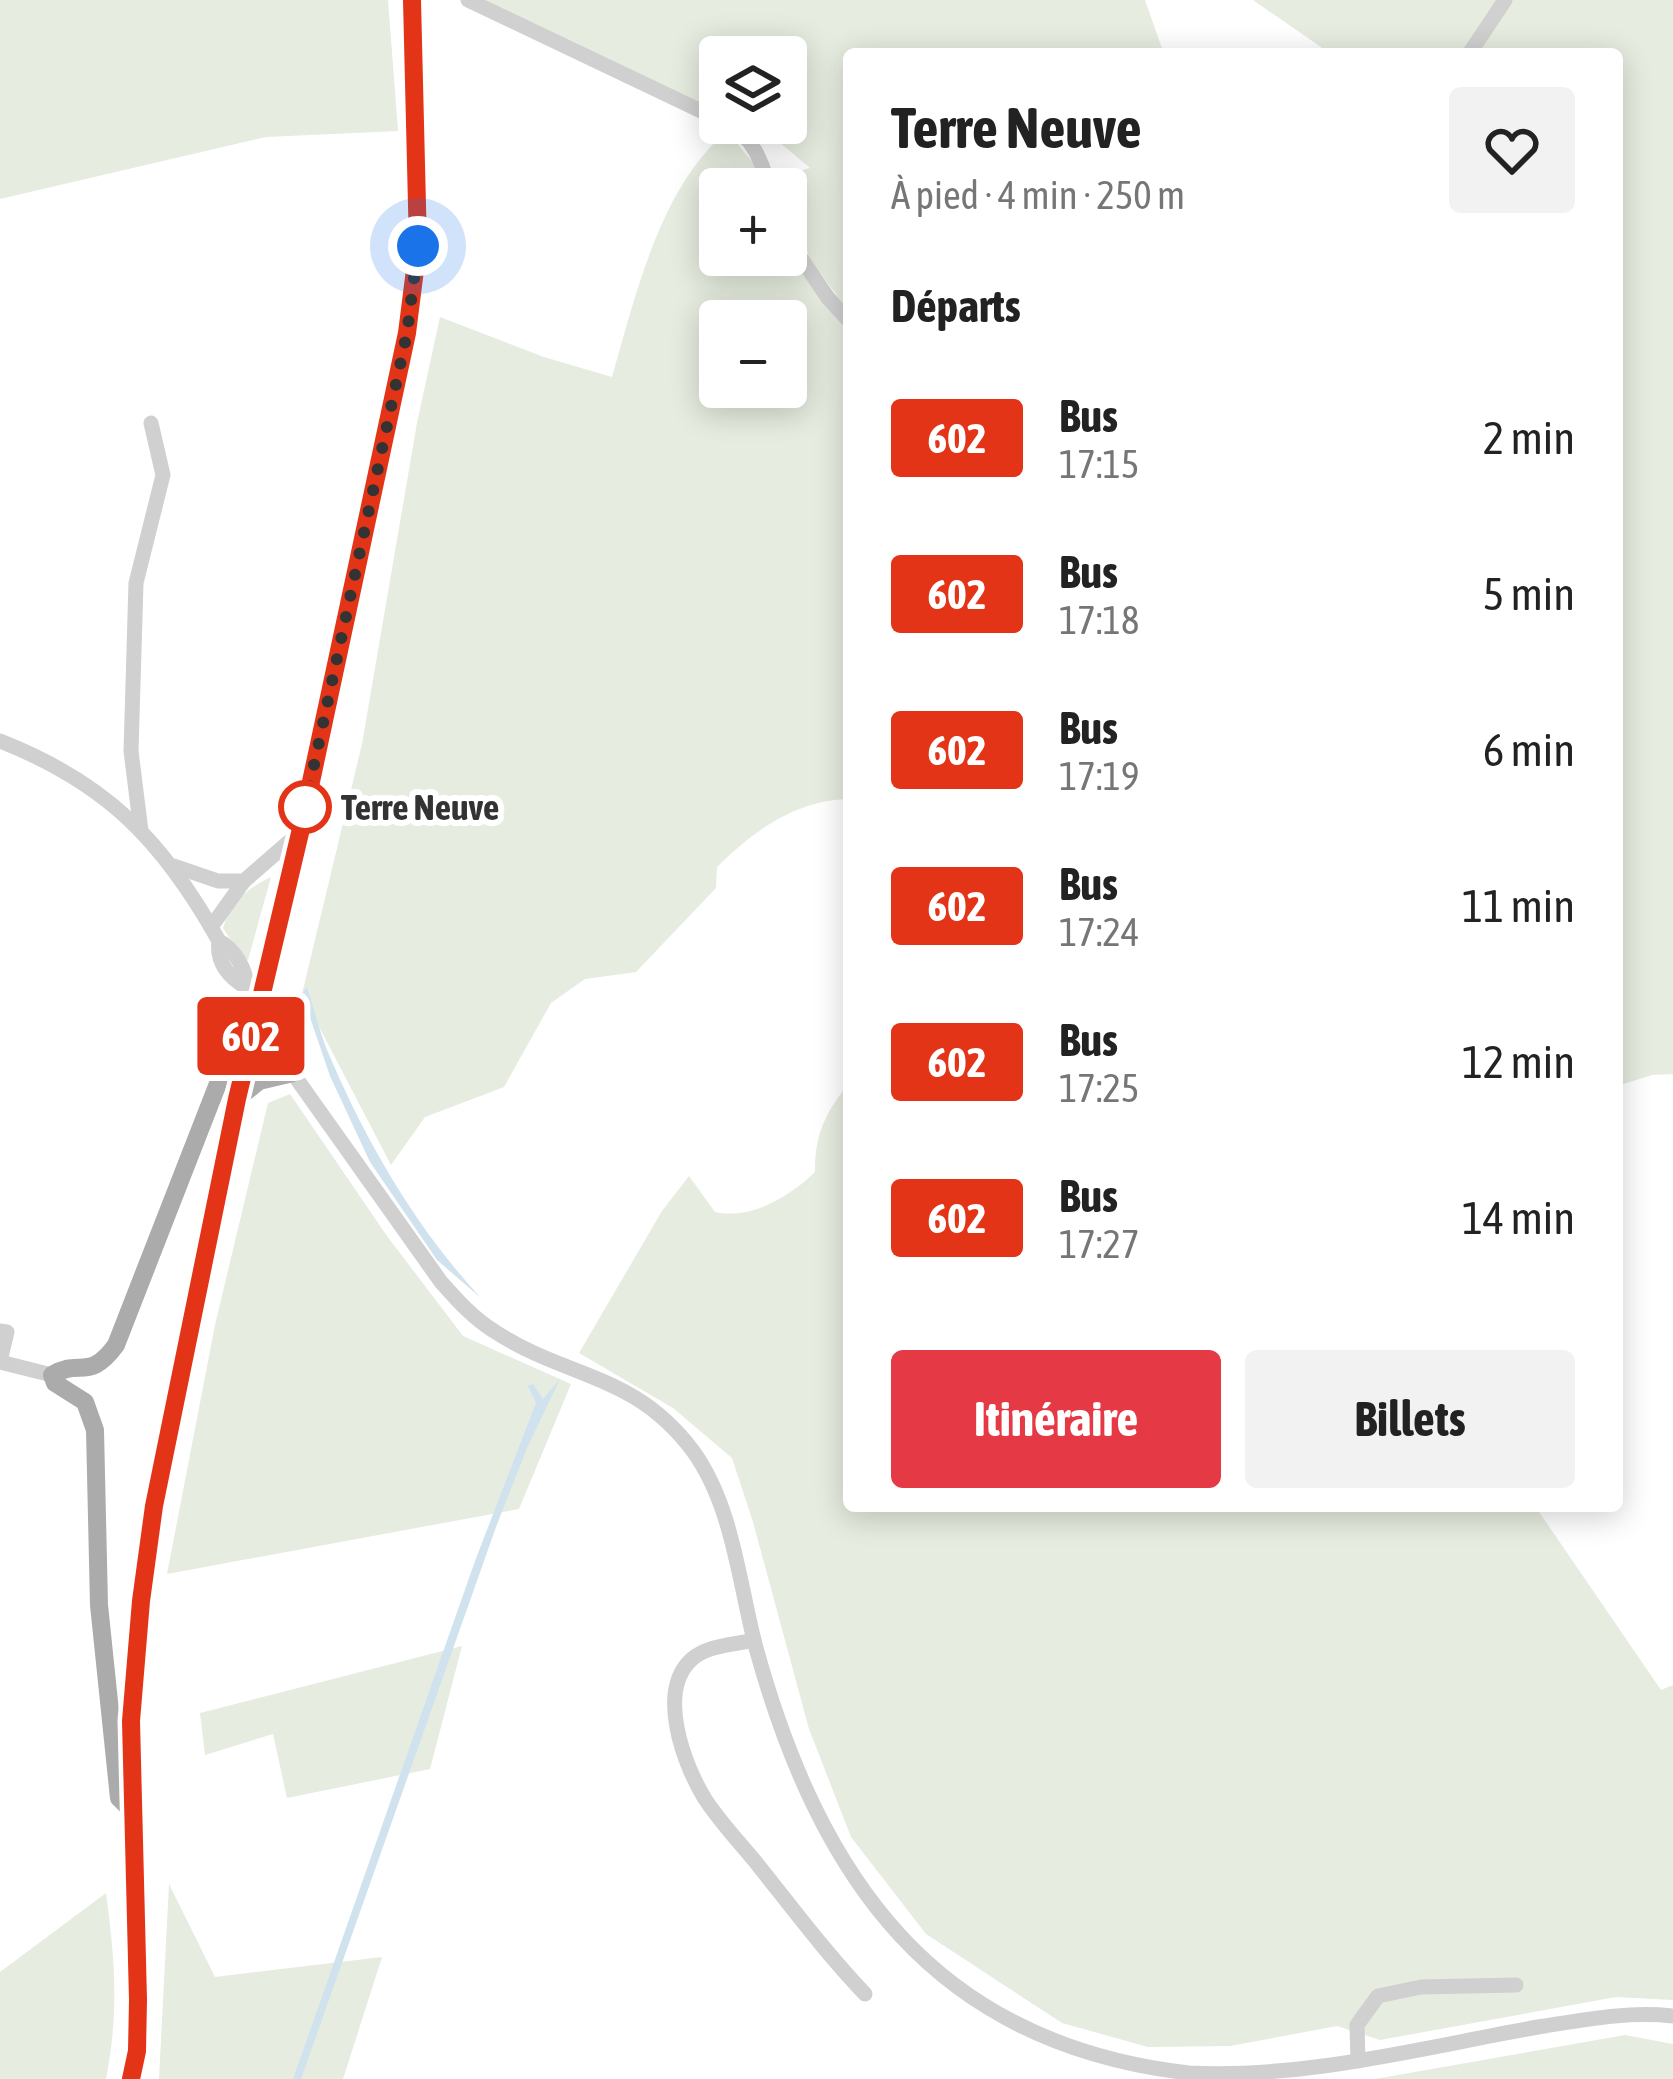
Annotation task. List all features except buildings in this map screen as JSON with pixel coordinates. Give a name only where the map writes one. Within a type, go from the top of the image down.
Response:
[{"type":"main road","points":[[131,2079],[138,2000],[131,1721],[154,1506],[249,1046],[252,997],[300,833],[413,293],[419,165],[412,0]]},
{"type":"main road","points":[[131,1811],[119,1798],[99,1605],[95,1430],[85,1402],[55,1383],[52,1375],[61,1369],[103,1364],[116,1346],[226,1063],[249,1046]]},
{"type":"main road","points":[[237,1099],[259,1082],[293,1073]]},
{"type":"street","points":[[468,0],[699,111]]},
{"type":"street","points":[[1473,48],[1505,0]]},
{"type":"street","points":[[807,267],[843,314]]},
{"type":"street","points":[[141,831],[131,751],[136,583],[163,475],[151,423]]},
{"type":"street","points":[[0,740],[86,782],[117,806],[172,865],[247,976],[252,997],[293,1073],[441,1282],[464,1307],[494,1331],[636,1395],[692,1450],[717,1497],[754,1640],[788,1750],[814,1813],[842,1864],[880,1915],[947,1979],[1023,2026],[1075,2048],[1192,2073],[1251,2076],[1610,2015],[1673,2016]]},
{"type":"street","points":[[215,934],[244,881],[300,833]]},
{"type":"street","points":[[172,865],[218,881],[244,881]]},
{"type":"street","points":[[0,1331],[7,1332],[0,1362],[52,1375]]},
{"type":"street","points":[[754,1640],[716,1648],[689,1662],[678,1682],[681,1742],[705,1798],[865,1994]]},
{"type":"street","points":[[1358,2061],[1357,2025],[1378,1996],[1421,1987],[1516,1985]]},
{"type":"shaded area","points":[[0,0],[388,0],[398,131],[266,137],[0,199]]},
{"type":"shaded area","points":[[486,0],[1145,0],[1162,48],[843,48],[843,800],[793,811],[745,841],[717,867],[716,888],[636,972],[585,979],[551,1003],[504,1087],[425,1117],[391,1165],[302,994],[362,744],[440,317],[612,377],[667,212],[715,144],[738,144],[757,168],[699,168],[699,276],[807,276],[807,267],[839,298],[807,250],[810,168],[782,144],[807,144],[807,36],[699,36],[699,104]]},
{"type":"shaded area","points":[[1253,0],[1673,0],[1673,1074],[1623,1084],[1623,48],[1322,48]]},
{"type":"shaded area","points":[[271,877],[248,960],[223,928],[241,897]]},
{"type":"shaded area","points":[[843,1091],[843,1512],[1539,1512],[1661,1690],[1673,1685],[1673,2000],[1616,1997],[1380,2040],[1337,2026],[1230,2046],[1148,2047],[1062,2023],[926,1934],[851,1837],[809,1729],[732,1458],[673,1408],[579,1353],[662,1211],[689,1176],[715,1212],[742,1213],[781,1198],[815,1172],[823,1124]]},
{"type":"shaded area","points":[[290,1094],[387,1236],[463,1336],[571,1384],[519,1509],[167,1574],[215,1325],[268,1103]]},
{"type":"shaded area","points":[[462,1646],[430,1769],[287,1798],[273,1734],[205,1755],[200,1713]]},
{"type":"shaded area","points":[[169,1884],[215,1977],[382,1957],[343,2079],[159,2079]]},
{"type":"shaded area","points":[[106,1893],[114,1986],[106,2079],[0,2079],[0,1972]]},
{"type":"shaded area","points":[[1625,2035],[1673,2044],[1673,2079],[1375,2079]]},
{"type":"water","points":[[307,987],[327,1050],[375,1149],[434,1242],[481,1298],[437,1260],[370,1162],[330,1076],[302,994]]},
{"type":"water","points":[[560,1379],[496,1527],[301,2079],[293,2079],[475,1561],[536,1403],[528,1386],[533,1384],[543,1399]]},
{"type":"bus line","name":"602","points":[[131,2079],[138,2000],[131,1721],[141,1601],[185,1345],[407,333],[418,246],[412,0]]},
{"type":"place","name":"Terre Neuve","points":[[305,807]]},
{"type":"route","points":[[305,807],[407,333],[418,246]]}]
